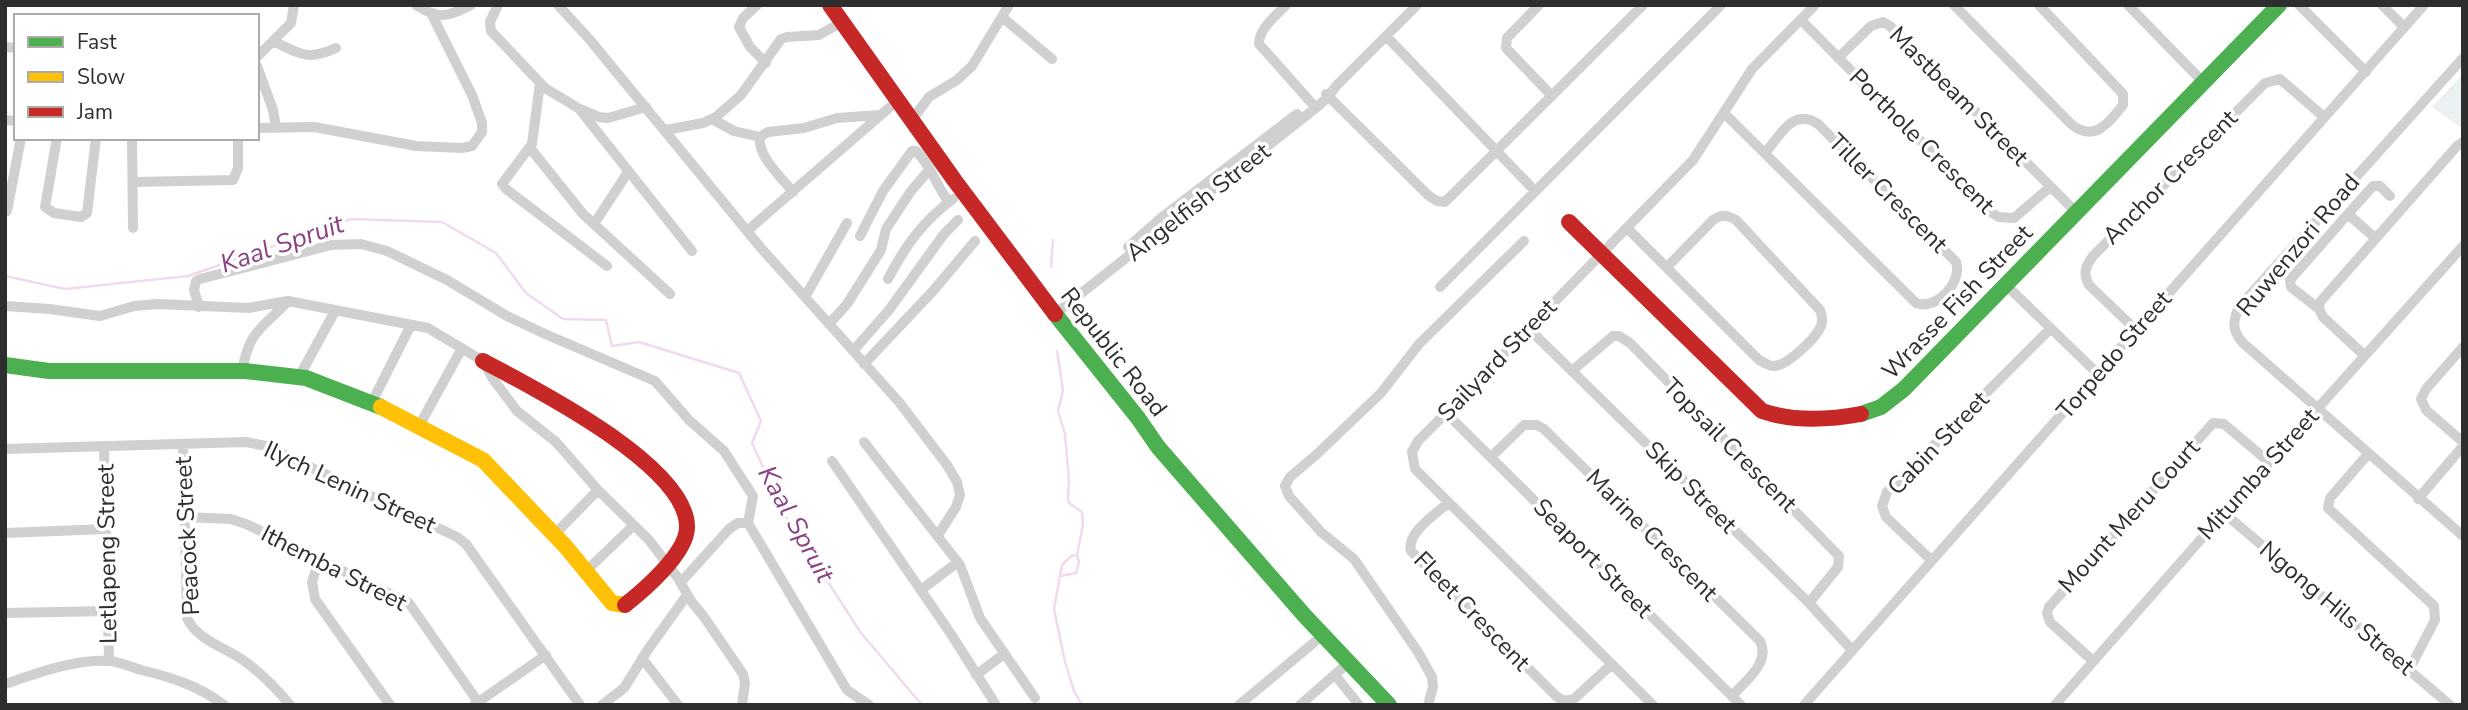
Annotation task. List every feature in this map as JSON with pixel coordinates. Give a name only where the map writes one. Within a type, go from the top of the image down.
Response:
[{"type":"street","points":[[259,55],[291,23],[294,5]]},
{"type":"street","points":[[416,5],[432,15],[445,16],[471,5]]},
{"type":"street","points":[[498,5],[490,22],[491,30],[554,95],[599,117],[608,118],[646,107]]},
{"type":"street","points":[[558,5],[666,130],[747,232],[906,411],[947,465],[960,489],[959,500],[938,535]]},
{"type":"street","points":[[758,5],[743,18],[739,27],[750,47],[766,63]]},
{"type":"street","name":"Republic Road","points":[[830,5],[897,101],[1053,312],[1158,447],[1348,663],[1389,705]]},
{"type":"street","points":[[994,5],[1002,18],[1052,59]]},
{"type":"street","points":[[912,120],[935,92],[965,74],[1009,5]]},
{"type":"street","points":[[1286,5],[1263,30],[1259,36],[1259,44],[1313,106]]},
{"type":"street","name":"Angelfish Street","points":[[1053,312],[1161,218],[1313,106],[1417,5]]},
{"type":"street","points":[[1539,5],[1507,38],[1506,48],[1552,96]]},
{"type":"street","points":[[1326,95],[1437,201],[1446,202],[1643,5]]},
{"type":"street","points":[[1440,287],[1721,5]]},
{"type":"street","name":"Sailyard Street","points":[[1653,705],[1415,469],[1411,458],[1413,448],[1693,160],[1752,69],[1815,5]]},
{"type":"street","points":[[1954,5],[2071,124],[2086,133],[2094,132],[2104,126],[2123,105],[2123,94],[2039,5]]},
{"type":"street","points":[[2128,5],[2204,83]]},
{"type":"street","name":"Wrasse Fish Street","points":[[1569,222],[1762,411],[1780,417],[1860,413],[1883,405],[1904,389],[2279,5]]},
{"type":"street","points":[[2299,5],[2366,72]]},
{"type":"street","points":[[2382,5],[2404,27]]},
{"type":"street","name":"Torpedo Street","points":[[1804,705],[2424,5]]},
{"type":"street","points":[[259,128],[322,128],[427,147],[472,146],[482,132],[482,123],[472,95],[432,15]]},
{"type":"street","name":"Porthole Crescent","points":[[1801,20],[1999,218],[2014,218],[2050,187]]},
{"type":"street","points":[[666,130],[703,124],[712,119],[741,95],[781,39],[819,36],[842,22]]},
{"type":"street","name":"Mastbeam Street","points":[[1839,58],[1871,26],[1883,22],[1890,26],[2077,213]]},
{"type":"street","points":[[1385,36],[1535,191]]},
{"type":"street","points":[[274,41],[308,56],[318,56],[336,48]]},
{"type":"street","name":"Ruwenzori Road","points":[[2463,58],[2240,306],[2235,315],[2234,330],[2239,339],[2463,536]]},
{"type":"street","points":[[259,72],[273,110],[276,127]]},
{"type":"street","name":"Anchor Crescent","points":[[2136,330],[2090,285],[2085,275],[2086,266],[2093,256],[2265,83],[2280,79],[2324,117]]},
{"type":"street","points":[[540,83],[530,148],[506,177],[503,186],[607,266]]},
{"type":"street","points":[[747,232],[897,101]]},
{"type":"street","points":[[578,108],[692,251]]},
{"type":"street","name":"Tiller Crescent","points":[[1725,114],[1916,303],[1928,306],[1934,303],[1952,284],[1958,271],[1956,262],[1818,124],[1806,118],[1794,120],[1765,153]]},
{"type":"street","points":[[712,119],[734,131],[760,137],[768,132],[809,127],[837,118],[880,115]]},
{"type":"street","points":[[760,137],[759,144],[763,152],[793,192]]},
{"type":"street","points":[[7,211],[21,140]]},
{"type":"street","points":[[57,140],[45,207],[54,214],[84,218],[89,205],[96,140]]},
{"type":"street","points":[[132,140],[133,228]]},
{"type":"street","points":[[133,182],[233,180],[238,168],[238,140]]},
{"type":"street","points":[[2319,309],[2321,299],[2463,142]]},
{"type":"street","points":[[530,148],[583,214],[670,295]]},
{"type":"street","points":[[860,236],[883,191],[910,152],[918,152],[949,202]]},
{"type":"street","points":[[829,324],[847,304],[883,246],[886,229],[911,191],[930,169]]},
{"type":"street","points":[[584,247],[628,172]]},
{"type":"street","points":[[2364,355],[2323,317],[2319,309],[2291,286],[2290,280],[2373,186],[2380,186],[2390,196]]},
{"type":"street","points":[[888,279],[915,234],[930,216],[964,192]]},
{"type":"street","points":[[2348,214],[2375,238]]},
{"type":"street","points":[[1628,229],[1766,364],[1781,364],[1789,360],[1822,325],[1820,310],[1736,220],[1728,215],[1713,220],[1667,267]]},
{"type":"street","points":[[852,351],[889,310],[942,237],[958,220]]},
{"type":"street","points":[[805,297],[847,223]]},
{"type":"street","points":[[864,364],[975,241]]},
{"type":"street","points":[[1427,705],[1433,687],[1432,677],[1418,652],[1354,559],[1321,532],[1289,496],[1285,486],[1290,477],[1381,393],[1419,344],[1524,241]]},
{"type":"street","points":[[199,307],[194,286],[200,279],[331,245],[361,244],[387,251],[526,325],[655,381],[689,421],[719,445],[733,464],[753,496],[748,523],[847,690],[869,705]]},
{"type":"street","name":"Mitumba Street","points":[[2055,705],[2316,408],[2463,246]]},
{"type":"street","points":[[2005,284],[2098,374]]},
{"type":"street","points":[[242,371],[247,347],[254,334],[288,301]]},
{"type":"street","points":[[5,306],[55,309],[100,316],[145,305],[248,308],[288,301],[428,328],[596,426],[636,454],[664,478],[674,491],[687,524],[685,536],[668,563],[622,607],[612,603],[554,535],[483,460],[372,402],[299,377],[242,371],[49,371],[5,365]]},
{"type":"street","points":[[299,377],[335,311]]},
{"type":"street","points":[[372,402],[411,325]]},
{"type":"street","name":"Skip Street","points":[[1528,328],[1809,604],[1852,650]]},
{"type":"street","name":"Cabin Street","points":[[1931,560],[1886,517],[1882,506],[1887,492],[2050,329]]},
{"type":"street","name":"Topsail Crescent","points":[[1573,370],[1613,336],[1619,336],[1630,343],[1839,556],[1839,567],[1809,604]]},
{"type":"street","points":[[2418,499],[2463,444],[2426,410],[2421,398],[2463,347]]},
{"type":"street","points":[[418,428],[462,348]]},
{"type":"street","points":[[483,361],[513,405],[556,442],[668,563],[687,595],[743,674],[745,683],[742,705]]},
{"type":"street","name":"Seaport Street","points":[[1446,412],[1741,705]]},
{"type":"street","name":"Mount Meru Court","points":[[2093,661],[2048,618],[2048,609],[2067,587],[2213,423],[2224,424],[2269,462]]},
{"type":"street","name":"Marine Crescent","points":[[1491,457],[1524,425],[1537,425],[1544,429],[1760,641],[1764,654],[1761,662],[1731,696]]},
{"type":"street","points":[[864,442],[958,562],[980,618],[1035,698]]},
{"type":"street","name":"Peacock Street","points":[[183,444],[186,612],[189,622],[198,633],[242,659],[264,677],[290,705]]},
{"type":"street","name":"Ilych Lenin Street","points":[[5,449],[260,444],[457,537],[470,549],[580,705]]},
{"type":"street","name":"Letlapeng Street","points":[[104,448],[109,661]]},
{"type":"street","points":[[2368,454],[2330,498],[2328,508],[2434,606],[2435,617],[2410,668]]},
{"type":"street","points":[[832,461],[996,705]]},
{"type":"street","points":[[554,535],[598,490]]},
{"type":"street","name":"Fleet Crescent","points":[[1448,503],[1413,536],[1411,551],[1546,687],[1560,699],[1571,701],[1612,664]]},
{"type":"street","name":"Ngong Hils Street","points":[[2224,513],[2410,668],[2450,705]]},
{"type":"street","name":"Ithemba Street","points":[[184,517],[239,521],[385,590],[412,606],[476,703]]},
{"type":"street","points":[[681,582],[729,529],[738,523],[748,523]]},
{"type":"street","points":[[585,572],[634,525]]},
{"type":"street","points":[[5,533],[106,529]]},
{"type":"street","points":[[320,560],[312,582],[315,599],[390,705]]},
{"type":"street","points":[[921,590],[958,562]]},
{"type":"street","points":[[602,705],[624,688],[687,595]]},
{"type":"street","points":[[5,613],[109,611]]},
{"type":"street","points":[[1239,705],[1323,635]]},
{"type":"street","points":[[976,675],[1004,654]]},
{"type":"street","points":[[476,703],[546,655]]},
{"type":"street","points":[[642,658],[678,705]]},
{"type":"street","points":[[5,684],[64,666],[109,661],[178,680],[224,705]]},
{"type":"street","points":[[1300,705],[1348,663]]},
{"type":"street","points":[[1335,675],[1357,704]]},
{"type":"shaded area","points":[[2463,74],[2463,129],[2432,107]]},
{"type":"waterway","name":"Kaal Spruit","points":[[5,276],[65,289],[188,276],[351,219],[442,222],[496,253],[526,293],[563,319],[606,320],[612,346],[639,342],[739,373],[761,421],[752,443],[786,517],[861,633],[922,705]]},
{"type":"waterway","points":[[1051,267],[1053,240]]},
{"type":"waterway","points":[[1057,351],[1063,390],[1058,411],[1065,434],[1068,498],[1069,503],[1082,512],[1083,525],[1077,555],[1071,556],[1062,565],[1054,609],[1065,662],[1074,691],[1082,705]]},
{"type":"waterway","points":[[1061,576],[1076,573],[1079,562],[1077,555]]},
{"type":"traffic: fast","points":[[1861,414],[1881,407],[1904,389],[2279,5]]},
{"type":"traffic: fast","points":[[1055,314],[1158,447],[1304,615],[1389,705]]},
{"type":"traffic: fast","points":[[5,365],[49,371],[245,371],[306,378],[381,407]]},
{"type":"traffic: slow","points":[[381,407],[483,460],[566,547],[612,603],[625,605]]},
{"type":"traffic: jam","points":[[830,5],[955,181],[1055,314]]},
{"type":"traffic: jam","points":[[1569,222],[1762,411],[1811,419],[1861,414]]},
{"type":"traffic: jam","points":[[483,361],[536,389],[604,431],[663,479],[681,504],[687,528],[680,549],[663,571],[625,605]]}]
